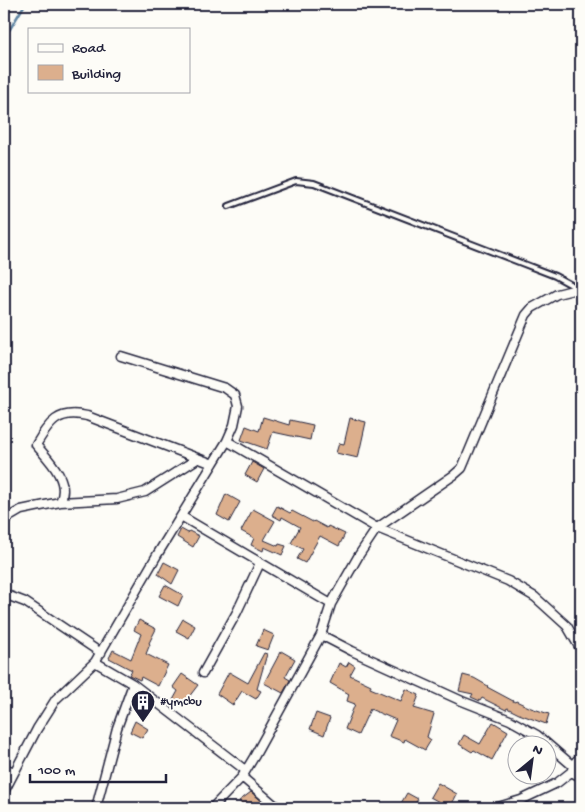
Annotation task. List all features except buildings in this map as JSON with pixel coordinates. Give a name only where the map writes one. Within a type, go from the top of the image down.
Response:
[{"type":"street","points":[[212,808],[243,774],[254,757],[321,635],[330,604],[377,528],[462,468],[526,314],[532,308],[557,294],[580,289]]},
{"type":"street","points":[[4,792],[56,699],[95,662],[213,464],[234,425],[238,406],[235,395],[230,391],[192,377],[121,356]]},
{"type":"street","points":[[60,502],[63,492],[61,480],[53,466],[36,445],[48,424],[61,417],[78,414],[87,416],[213,464]]},
{"type":"street","points":[[226,441],[377,528],[508,580],[535,597],[567,626],[581,650]]},
{"type":"street","points":[[4,520],[21,510],[60,502],[117,499],[145,492],[197,459]]},
{"type":"street","points":[[181,516],[330,604]]},
{"type":"street","points":[[203,673],[237,612],[260,563]]},
{"type":"street","points":[[4,594],[26,602],[100,653]]},
{"type":"street","points":[[321,635],[462,702],[510,720],[537,735],[581,777]]},
{"type":"street","points":[[95,662],[133,684],[243,774],[278,808]]},
{"type":"street","points":[[96,808],[116,728],[133,684]]},
{"type":"street","points":[[495,808],[521,800],[557,783],[572,769],[576,761],[581,757]]},
{"type":"street","points":[[4,768],[14,772]]},
{"type":"street","points":[[4,804],[13,808]]},
{"type":"lane","points":[[229,206],[296,181],[314,183],[556,276],[580,289]]},
{"type":"waterway","points":[[4,37],[25,4]]},
{"type":"place","name":"#ymcbu","points":[[143,723]]}]
